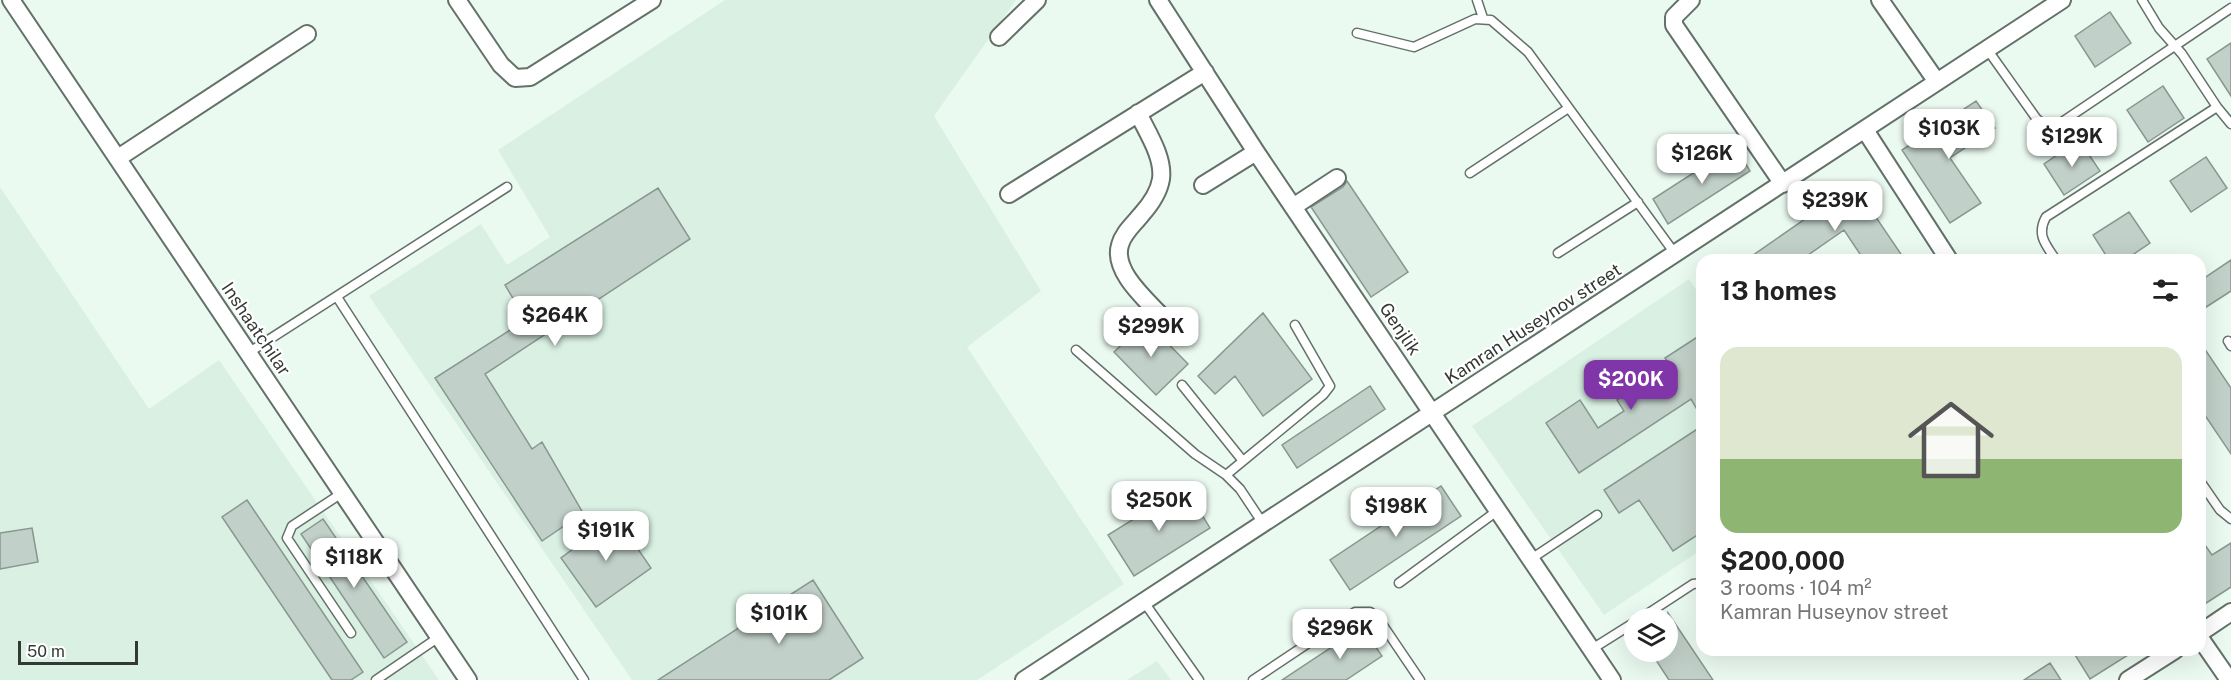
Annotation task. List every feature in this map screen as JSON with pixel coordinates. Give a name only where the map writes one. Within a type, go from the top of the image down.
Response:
[{"type":"street","name":"Inshaatchilar","points":[[11,0],[468,680]]},
{"type":"street","points":[[457,0],[501,65],[515,78],[530,77],[652,0]]},
{"type":"street","points":[[999,37],[1037,0]]},
{"type":"street","name":"Genjlik","points":[[1158,0],[1256,152],[1612,680]]},
{"type":"street","points":[[1691,0],[1674,17],[1674,25],[1783,184]]},
{"type":"street","points":[[1880,0],[1937,82]]},
{"type":"street","name":"Kamran Huseynov street","points":[[1024,680],[1264,525],[2062,0]]},
{"type":"street","points":[[118,158],[307,34]]},
{"type":"street","points":[[1009,194],[1205,72]]},
{"type":"street","points":[[1138,113],[1158,156],[1161,177],[1157,192],[1125,234],[1119,246],[1119,258],[1137,288],[1164,318]]},
{"type":"street","points":[[1865,130],[1942,254]]},
{"type":"street","points":[[1203,185],[1256,152]]},
{"type":"street","points":[[1293,207],[1337,178]]},
{"type":"street","points":[[2206,629],[2231,612]]},
{"type":"street","points":[[2206,647],[2229,680]]},
{"type":"street","points":[[2128,680],[2166,656]]},
{"type":"lane","points":[[0,4],[6,0]]},
{"type":"lane","points":[[1477,0],[1483,18]]},
{"type":"lane","points":[[2142,0],[2159,28],[2231,124]]},
{"type":"lane","points":[[1987,49],[2036,118],[2045,126],[2059,124],[2231,8]]},
{"type":"lane","points":[[1357,33],[1414,47],[1483,18],[1491,20],[1521,45],[1676,255]]},
{"type":"lane","points":[[2052,254],[2041,237],[2041,226],[2046,217],[2217,107]]},
{"type":"lane","points":[[1470,173],[1567,109]]},
{"type":"lane","points":[[248,353],[507,187]]},
{"type":"lane","points":[[1558,253],[1638,202]]},
{"type":"lane","points":[[337,297],[584,680]]},
{"type":"lane","points":[[1226,476],[1323,395],[1330,386],[1295,325]]},
{"type":"lane","points":[[1076,350],[1195,454],[1240,489],[1264,525]]},
{"type":"lane","points":[[1182,385],[1243,461]]},
{"type":"lane","points":[[2206,489],[2220,510],[2231,519]]},
{"type":"lane","points":[[342,493],[292,526],[287,538],[351,633]]},
{"type":"lane","points":[[1399,583],[1497,511]]},
{"type":"lane","points":[[1530,559],[1597,515]]},
{"type":"lane","points":[[1656,608],[1696,584]]},
{"type":"lane","points":[[1144,602],[1199,680]]},
{"type":"lane","points":[[1253,680],[1355,612],[1370,612],[1378,618],[1420,680]]},
{"type":"lane","points":[[1592,650],[1624,629]]},
{"type":"lane","points":[[376,680],[439,637]]},
{"type":"shaded area","points":[[725,0],[1016,0],[934,116],[1041,291],[967,347],[1124,584],[977,680],[632,680],[369,296],[481,224],[507,265],[550,237],[498,150]]},
{"type":"shaded area","points":[[0,187],[149,409],[219,360],[439,680],[0,680]]},
{"type":"shaded area","points":[[1689,279],[1696,290],[1696,553],[1604,615],[1472,426]]},
{"type":"shaded area","points":[[1157,661],[1171,680],[1127,680]]},
{"type":"building","points":[[2110,12],[2131,43],[2095,67],[2075,36]]},
{"type":"building","points":[[2231,43],[2231,96],[2207,59]]},
{"type":"building","points":[[2163,86],[2184,118],[2148,142],[2127,110]]},
{"type":"building","points":[[1976,101],[1995,128],[1950,158],[1981,203],[1950,223],[1902,150]]},
{"type":"building","points":[[2079,140],[2100,171],[2064,195],[2044,164]]},
{"type":"building","points":[[1735,146],[1750,171],[1668,224],[1653,199]]},
{"type":"building","points":[[2206,157],[2227,188],[2191,212],[2170,181]]},
{"type":"building","points":[[1347,181],[1408,272],[1371,297],[1311,207],[1343,187]]},
{"type":"building","points":[[1854,185],[1901,254],[1860,254],[1844,230],[1810,254],[1755,254]]},
{"type":"building","points":[[658,188],[690,239],[485,374],[532,449],[542,442],[583,513],[542,541],[435,378],[526,320],[505,285]]},
{"type":"building","points":[[2129,212],[2150,243],[2134,254],[2105,254],[2093,235]]},
{"type":"building","points":[[2231,260],[2231,291],[2206,307],[2206,277]]},
{"type":"building","points":[[1263,313],[1312,379],[1263,416],[1235,376],[1215,394],[1198,376]]},
{"type":"building","points":[[1146,321],[1188,364],[1156,395],[1114,352]]},
{"type":"building","points":[[1696,338],[1696,408],[1691,399],[1579,473],[1546,423],[1580,400],[1598,428],[1624,411],[1617,400],[1645,381],[1652,392],[1677,376],[1665,358]]},
{"type":"building","points":[[2206,351],[2231,388],[2231,454],[2206,417]]},
{"type":"building","points":[[1370,386],[1385,409],[1297,468],[1282,445]]},
{"type":"building","points":[[1696,430],[1696,536],[1673,551],[1639,500],[1619,513],[1604,490]]},
{"type":"building","points":[[1441,486],[1461,516],[1350,590],[1330,560]]},
{"type":"building","points":[[1185,487],[1210,528],[1134,576],[1108,535]]},
{"type":"building","points":[[247,500],[363,672],[351,680],[332,680],[222,517]]},
{"type":"building","points":[[616,517],[651,568],[596,607],[561,558]]},
{"type":"building","points":[[323,519],[407,642],[384,658],[301,534]]},
{"type":"building","points":[[32,528],[38,562],[0,569],[0,533]]},
{"type":"building","points":[[2231,543],[2231,587],[2206,603],[2206,546],[2212,555]]},
{"type":"building","points":[[813,580],[863,658],[829,680],[658,680]]},
{"type":"building","points":[[1362,627],[1382,656],[1346,680],[1282,680]]},
{"type":"building","points":[[1678,628],[1713,680],[1669,680],[1657,662],[1678,662]]},
{"type":"building","points":[[2076,656],[2126,656],[2090,679]]},
{"type":"building","points":[[2050,663],[2061,680],[2024,680]]}]
